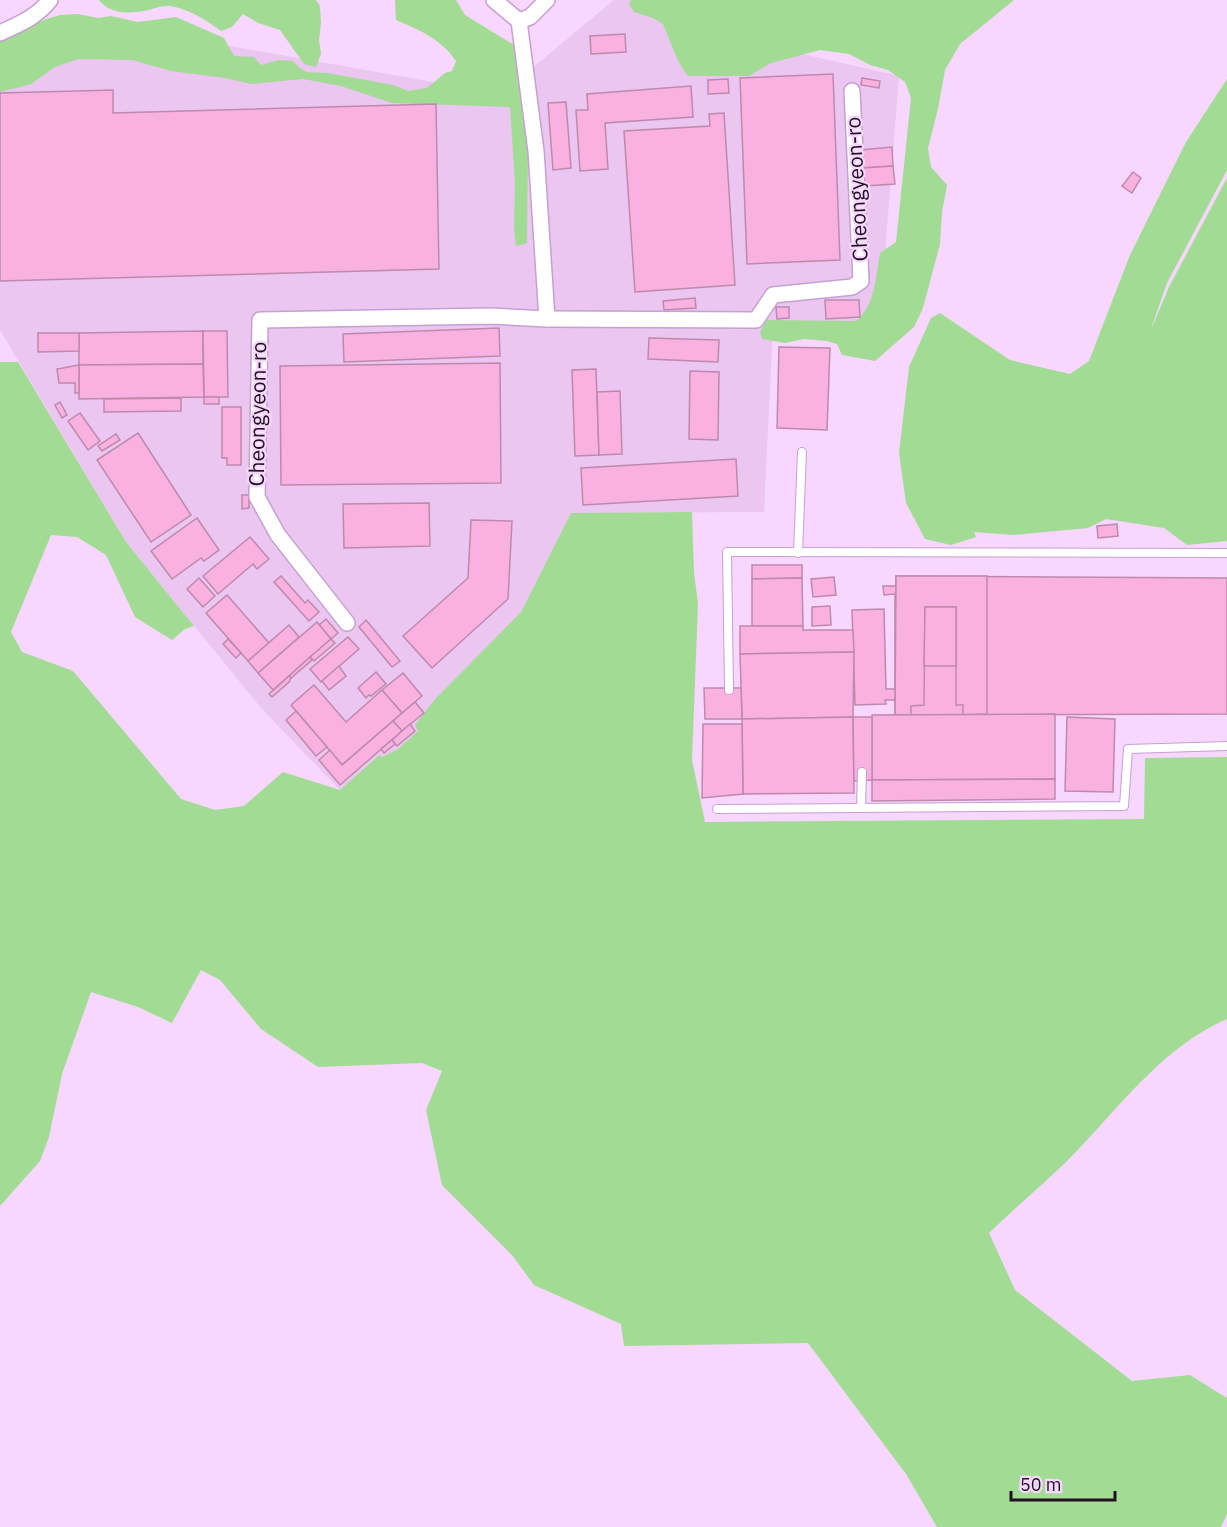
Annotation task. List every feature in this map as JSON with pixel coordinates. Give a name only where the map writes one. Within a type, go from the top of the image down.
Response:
[{"type":"street","points":[[0,33],[42,10],[50,0]]},
{"type":"street","points":[[494,0],[519,21],[536,151],[547,319]]},
{"type":"street","points":[[519,21],[530,16],[547,0]]},
{"type":"street","name":"Cheongyeon-ro","points":[[347,623],[278,534],[256,496],[260,320],[491,316],[547,319],[756,320],[773,295],[852,287],[861,281],[852,91]]},
{"type":"lane","points":[[798,553],[802,452]]},
{"type":"lane","points":[[729,690],[727,552],[1227,553]]},
{"type":"lane","points":[[717,809],[1124,806],[1128,749],[1227,746]]},
{"type":"lane","points":[[861,807],[862,772]]},
{"type":"shaded area","points":[[614,0],[642,0],[745,41],[899,76],[879,329],[773,326],[764,512],[571,513],[521,612],[436,698],[418,731],[398,749],[382,757],[378,755],[340,790],[261,708],[126,542],[0,330],[0,55],[77,19],[501,94]]},
{"type":"green space","points":[[99,0],[316,0],[320,6],[321,54],[316,67],[304,64],[280,30],[258,23],[243,14],[232,27],[221,31],[177,7],[165,6],[138,12],[123,12],[110,9]]},
{"type":"green space","points":[[395,0],[456,0],[465,15],[514,45],[519,67],[528,144],[527,243],[516,246],[510,107],[392,103],[341,86],[303,79],[251,84],[171,71],[132,60],[78,59],[55,67],[31,84],[0,92],[0,40],[46,19],[78,14],[98,18],[111,16],[138,22],[176,17],[224,38],[234,56],[254,57],[261,65],[279,60],[293,61],[306,72],[327,73],[393,85],[408,91],[427,88],[445,73],[452,71],[456,61],[437,41],[396,20]]},
{"type":"green space","points":[[631,0],[1014,0],[960,44],[945,70],[928,148],[931,167],[947,185],[940,244],[923,308],[914,327],[875,361],[842,355],[837,344],[827,341],[804,339],[785,343],[762,339],[760,332],[767,320],[856,321],[867,308],[874,290],[880,253],[896,242],[911,98],[905,82],[888,70],[870,65],[849,54],[820,50],[771,63],[749,76],[688,76],[678,61],[663,24],[634,12],[629,4]]},
{"type":"green space","points":[[1227,79],[1227,170],[1167,283],[1150,332],[1169,287],[1227,178],[1227,541],[1187,545],[1164,528],[1106,519],[1088,528],[1013,535],[974,532],[976,537],[951,545],[925,539],[906,503],[899,453],[909,367],[931,318],[940,313],[1010,360],[1070,374],[1089,361],[1130,255],[1186,142]]},
{"type":"green space","points":[[0,362],[18,362],[126,542],[194,626],[185,629],[172,640],[135,617],[106,555],[77,537],[51,535],[11,632],[22,652],[73,671],[181,799],[215,810],[244,806],[283,772],[340,790],[379,755],[382,757],[398,749],[418,731],[415,725],[436,698],[521,612],[571,513],[692,512],[694,572],[698,604],[692,760],[705,822],[1144,819],[1145,758],[1227,757],[1227,1019],[1203,1031],[1160,1063],[1066,1162],[989,1233],[1015,1290],[1132,1381],[1190,1375],[1227,1398],[1227,1514],[1221,1527],[937,1527],[906,1474],[808,1343],[624,1346],[621,1324],[534,1285],[512,1255],[442,1185],[426,1110],[442,1071],[422,1063],[318,1067],[261,1029],[220,980],[201,970],[172,1023],[138,1007],[91,992],[62,1074],[49,1137],[40,1161],[0,1206]]},
{"type":"building","points":[[625,34],[626,52],[591,54],[590,36]]},
{"type":"building","points":[[833,74],[840,260],[747,264],[740,78]]},
{"type":"building","points":[[862,78],[880,81],[879,88],[861,85]]},
{"type":"building","points":[[728,79],[729,93],[708,94],[708,80]]},
{"type":"building","points":[[691,86],[693,117],[605,123],[608,169],[580,171],[576,110],[588,110],[587,94]]},
{"type":"building","points":[[113,90],[113,113],[436,104],[439,269],[0,281],[0,93]]},
{"type":"building","points":[[566,102],[571,168],[553,170],[548,103]]},
{"type":"building","points":[[724,113],[735,285],[635,292],[624,131],[710,126],[709,114]]},
{"type":"building","points":[[892,147],[893,166],[862,168],[860,150]]},
{"type":"building","points":[[893,166],[895,184],[864,186],[862,168]]},
{"type":"building","points":[[1133,172],[1141,178],[1132,193],[1122,186]]},
{"type":"building","points":[[695,298],[696,308],[664,310],[663,301]]},
{"type":"building","points":[[825,300],[859,300],[860,317],[826,319]]},
{"type":"building","points":[[776,307],[789,307],[789,318],[777,319]]},
{"type":"building","points":[[499,328],[500,356],[344,362],[343,334]]},
{"type":"building","points":[[203,331],[203,364],[79,365],[79,333]]},
{"type":"building","points":[[203,331],[227,331],[228,397],[204,397]]},
{"type":"building","points":[[38,333],[79,333],[79,351],[38,352]]},
{"type":"building","points":[[649,338],[719,340],[718,362],[648,359]]},
{"type":"building","points":[[779,347],[830,348],[827,430],[777,428]]},
{"type":"building","points":[[500,363],[501,483],[281,485],[280,366]]},
{"type":"building","points":[[203,364],[204,397],[79,399],[79,365]]},
{"type":"building","points":[[79,365],[79,393],[75,393],[75,383],[59,383],[57,369]]},
{"type":"building","points":[[596,369],[599,455],[575,456],[572,370]]},
{"type":"building","points":[[690,371],[719,372],[718,440],[689,439]]},
{"type":"building","points":[[620,391],[622,454],[599,455],[597,392]]},
{"type":"building","points":[[204,397],[219,397],[219,404],[204,404]]},
{"type":"building","points":[[181,398],[181,411],[104,412],[104,399]]},
{"type":"building","points":[[60,402],[67,415],[62,418],[55,405]]},
{"type":"building","points":[[222,407],[241,407],[241,465],[227,465],[227,458],[222,458]]},
{"type":"building","points":[[80,413],[100,441],[88,450],[68,421]]},
{"type":"building","points":[[138,433],[191,515],[151,542],[97,460]]},
{"type":"building","points":[[116,434],[120,440],[102,451],[98,446]]},
{"type":"building","points":[[736,459],[738,496],[583,505],[581,468]]},
{"type":"building","points":[[242,495],[249,495],[249,508],[242,509]]},
{"type":"building","points":[[429,503],[430,546],[344,548],[343,504]]},
{"type":"building","points":[[197,518],[219,550],[204,561],[201,558],[172,579],[151,551]]},
{"type":"building","points":[[471,520],[512,521],[508,599],[432,668],[403,636],[468,578]]},
{"type":"building","points":[[1117,524],[1118,536],[1098,538],[1097,526]]},
{"type":"building","points":[[250,537],[269,559],[257,569],[253,564],[218,594],[203,576]]},
{"type":"building","points":[[752,565],[802,565],[802,578],[752,579]]},
{"type":"building","points":[[281,576],[305,603],[308,600],[319,612],[309,621],[274,582]]},
{"type":"building","points":[[896,576],[1227,578],[1227,714],[895,715],[895,594],[884,595],[883,586],[896,586]]},
{"type":"building","points":[[896,576],[987,576],[987,714],[963,715],[963,705],[956,705],[956,607],[925,607],[924,705],[911,706],[911,715],[895,715]]},
{"type":"building","points":[[834,577],[836,595],[813,597],[811,579]]},
{"type":"building","points":[[199,578],[215,596],[203,607],[187,589]]},
{"type":"building","points":[[802,578],[803,626],[752,626],[752,579]]},
{"type":"building","points":[[227,595],[269,643],[248,661],[206,613]]},
{"type":"building","points":[[830,606],[831,625],[812,626],[812,607]]},
{"type":"building","points":[[925,607],[956,607],[956,666],[924,666]]},
{"type":"building","points":[[884,609],[886,689],[895,689],[895,700],[885,700],[886,704],[855,705],[852,610]]},
{"type":"building","points":[[326,619],[338,633],[331,639],[319,625]]},
{"type":"building","points":[[366,620],[400,661],[392,667],[359,627]]},
{"type":"building","points":[[317,622],[331,639],[273,690],[258,673]]},
{"type":"building","points":[[289,625],[299,637],[258,673],[248,661]]},
{"type":"building","points":[[740,626],[803,626],[803,630],[853,630],[854,652],[740,654]]},
{"type":"building","points":[[348,637],[359,649],[321,682],[310,669]]},
{"type":"building","points":[[228,639],[241,653],[236,658],[223,644]]},
{"type":"building","points":[[331,639],[335,643],[314,661],[310,657]]},
{"type":"building","points":[[854,652],[853,717],[742,719],[740,654]]},
{"type":"building","points":[[310,657],[312,660],[291,678],[289,676]]},
{"type":"building","points":[[339,666],[346,676],[329,690],[322,681]]},
{"type":"building","points":[[376,672],[386,684],[366,698],[358,688]]},
{"type":"building","points":[[403,673],[422,696],[402,713],[382,690]]},
{"type":"building","points":[[289,676],[291,678],[289,682],[272,697],[269,694]]},
{"type":"building","points":[[314,685],[346,722],[382,690],[402,713],[342,765],[291,705]]},
{"type":"building","points":[[704,688],[741,688],[742,719],[705,719]]},
{"type":"building","points":[[415,702],[424,713],[402,731],[393,721]]},
{"type":"building","points":[[296,711],[327,747],[316,756],[286,720]]},
{"type":"building","points":[[1055,714],[1055,779],[872,780],[872,715]]},
{"type":"building","points":[[853,717],[854,793],[743,794],[742,719]]},
{"type":"building","points":[[853,717],[872,717],[872,780],[854,781]]},
{"type":"building","points":[[1067,717],[1115,719],[1113,792],[1065,791]]},
{"type":"building","points":[[393,721],[402,731],[340,785],[319,760],[330,750],[342,765]]},
{"type":"building","points":[[410,724],[415,731],[397,746],[392,740]]},
{"type":"building","points":[[703,724],[742,724],[743,794],[702,798]]},
{"type":"building","points":[[392,740],[395,744],[384,753],[381,749]]},
{"type":"building","points":[[1055,779],[1055,799],[872,801],[872,780]]}]
